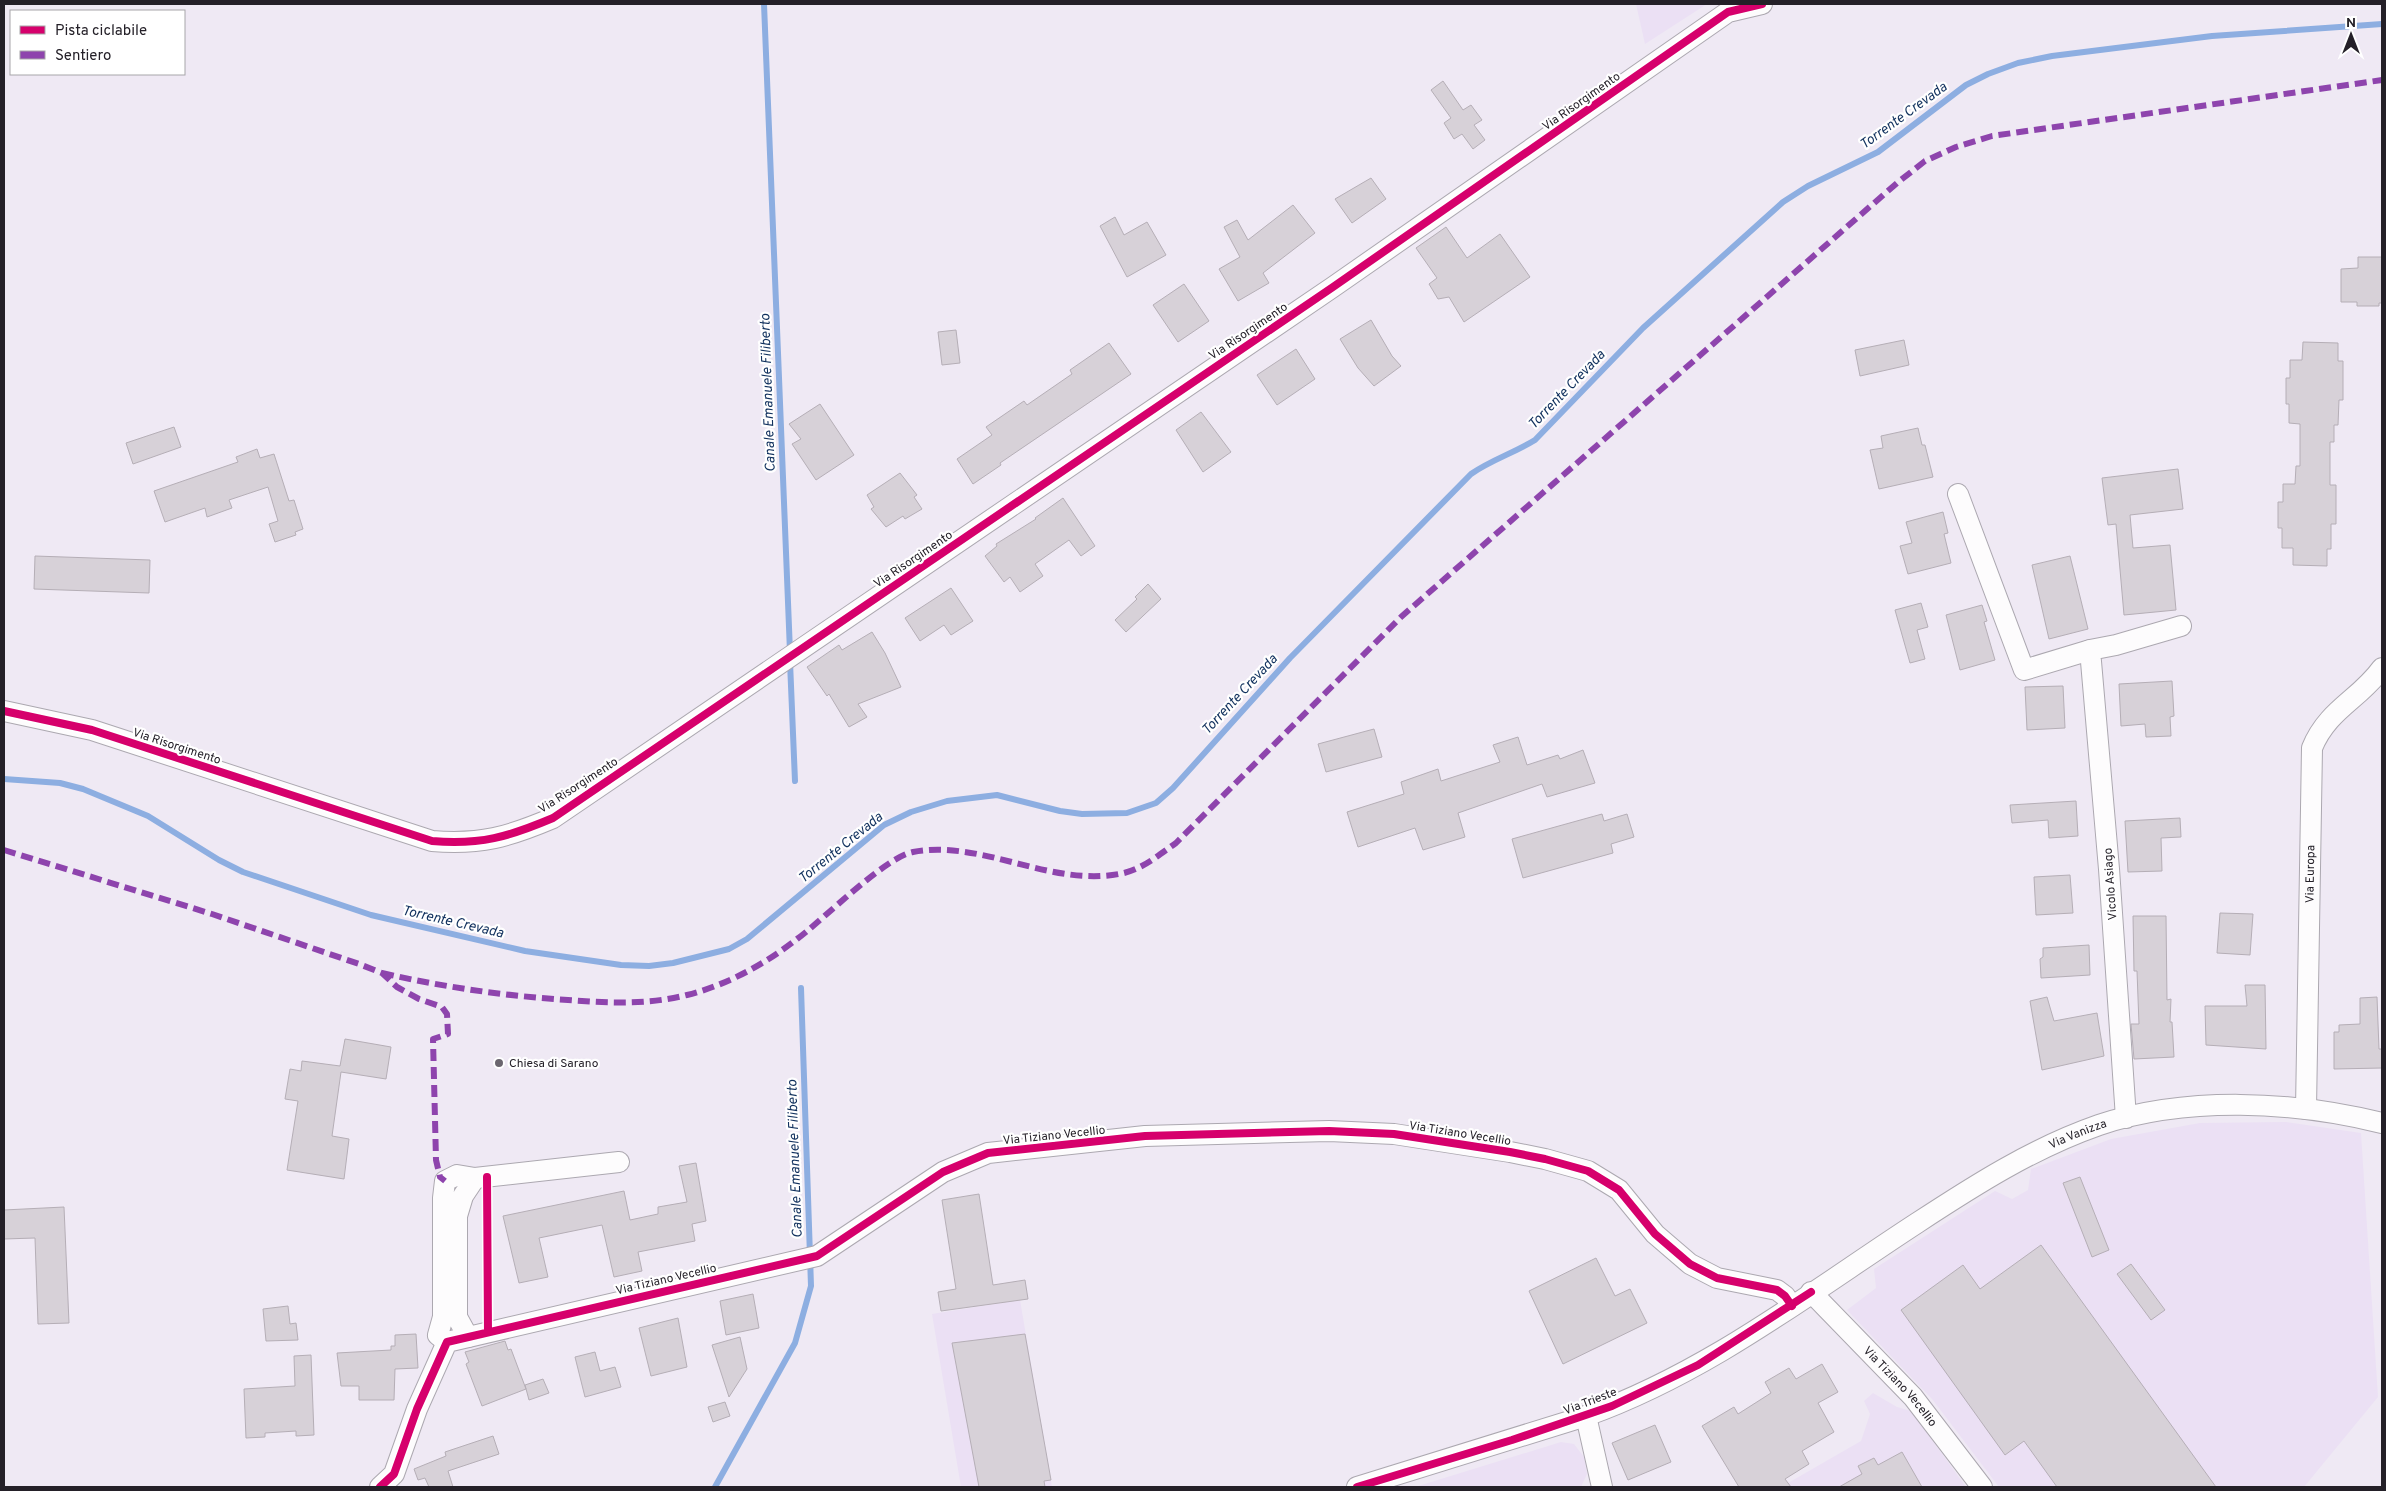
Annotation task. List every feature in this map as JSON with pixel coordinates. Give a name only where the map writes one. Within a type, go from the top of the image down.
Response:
[{"type":"street","name":"Via Risorgimento","points":[[4,711],[92,730],[432,841],[461,843],[486,841],[520,832],[553,818],[1325,292],[1728,12],[1762,4]]},
{"type":"street","points":[[1958,494],[2024,670],[2181,626]]},
{"type":"street","name":"Vicolo Asiago","points":[[2090,650],[2109,868],[2126,1118]]},
{"type":"street","name":"Via Europa","points":[[2306,1109],[2312,748],[2325,722],[2371,681],[2382,668]]},
{"type":"street","name":"Via Vanizza","points":[[1810,1292],[1964,1191],[2017,1160],[2082,1132],[2126,1118],[2221,1105],[2306,1109],[2382,1123]]},
{"type":"street","name":"Via Tiziano Vecellio","points":[[446,1342],[809,1258],[943,1172],[988,1153],[1145,1136],[1362,1132],[1394,1134],[1545,1159],[1588,1172],[1619,1190],[1655,1234],[1690,1264],[1717,1278],[1777,1290],[1785,1296],[1792,1306]]},
{"type":"street","points":[[391,1483],[417,1409],[446,1342],[438,1335],[443,1317],[443,1198],[445,1181],[457,1175],[475,1178],[619,1162]]},
{"type":"street","points":[[468,1337],[457,1317],[457,1216],[463,1196],[475,1178]]},
{"type":"street","name":"Via Trieste","points":[[1357,1487],[1586,1416],[1620,1403],[1698,1365],[1792,1306],[1810,1292]]},
{"type":"street","name":"Via Tiziano Vecellio","points":[[1810,1292],[1913,1397],[1982,1487]]},
{"type":"street","points":[[1586,1416],[1602,1487]]},
{"type":"shaded area","points":[[1636,4],[1707,4],[1645,44]]},
{"type":"shaded area","points":[[2286,1122],[2361,1133],[2378,1397],[2304,1487],[1999,1487],[1932,1399],[1847,1310],[1876,1288],[1874,1269],[1995,1191],[2012,1199],[2028,1190],[2031,1169],[2111,1139],[2200,1123]]},
{"type":"shaded area","points":[[1020,1300],[1052,1487],[961,1487],[932,1314]]},
{"type":"shaded area","points":[[1873,1393],[1897,1407],[1911,1411],[1966,1487],[1791,1487],[1788,1483],[1861,1441],[1870,1414],[1864,1401]]},
{"type":"shaded area","points":[[1561,1442],[1574,1444],[1584,1457],[1587,1474],[1581,1487],[1415,1487]]},
{"type":"building","points":[[1443,81],[1463,110],[1471,105],[1482,120],[1474,125],[1485,140],[1473,149],[1462,134],[1454,139],[1444,123],[1451,118],[1431,90]]},
{"type":"building","points":[[1371,178],[1386,199],[1352,223],[1335,199]]},
{"type":"building","points":[[1293,205],[1315,233],[1263,273],[1269,283],[1238,301],[1219,269],[1240,257],[1224,227],[1237,220],[1248,240]]},
{"type":"building","points":[[1115,217],[1124,235],[1147,222],[1166,255],[1127,277],[1100,226]]},
{"type":"building","points":[[1446,227],[1467,258],[1500,234],[1530,277],[1464,322],[1449,297],[1438,299],[1429,284],[1437,278],[1416,248]]},
{"type":"building","points":[[2358,257],[2382,257],[2382,303],[2379,303],[2379,306],[2357,306],[2357,302],[2341,302],[2341,269],[2358,268]]},
{"type":"building","points":[[1184,284],[1209,321],[1178,342],[1153,305]]},
{"type":"building","points":[[1371,320],[1392,356],[1401,366],[1374,386],[1358,368],[1340,339]]},
{"type":"building","points":[[956,330],[960,363],[942,365],[938,332]]},
{"type":"building","points":[[1904,340],[1909,365],[1860,376],[1855,350]]},
{"type":"building","points":[[2303,342],[2338,343],[2338,361],[2343,361],[2343,400],[2339,400],[2338,425],[2334,425],[2334,442],[2330,442],[2330,485],[2336,485],[2336,524],[2331,524],[2331,549],[2327,549],[2327,566],[2293,565],[2293,548],[2282,548],[2282,528],[2278,528],[2278,502],[2283,502],[2283,484],[2295,484],[2296,466],[2300,466],[2300,424],[2289,423],[2289,404],[2286,404],[2286,378],[2290,378],[2290,360],[2302,360]]},
{"type":"building","points":[[1109,343],[1131,374],[1000,463],[1001,465],[973,484],[957,459],[992,435],[986,427],[1024,401],[1027,405],[1072,374],[1070,370]]},
{"type":"building","points":[[1296,349],[1315,379],[1277,405],[1257,375]]},
{"type":"building","points":[[820,404],[854,455],[816,480],[792,444],[801,439],[789,424]]},
{"type":"building","points":[[1201,412],[1231,452],[1203,472],[1176,430]]},
{"type":"building","points":[[174,427],[181,447],[133,464],[126,443]]},
{"type":"building","points":[[1918,428],[1922,445],[1925,445],[1933,477],[1879,489],[1870,450],[1883,448],[1881,436]]},
{"type":"building","points":[[257,449],[260,458],[274,454],[289,501],[294,500],[303,529],[295,532],[296,535],[275,542],[269,524],[278,521],[268,487],[229,500],[232,508],[207,517],[205,508],[165,522],[154,491],[238,462],[236,457]]},
{"type":"building","points":[[2178,469],[2183,509],[2130,515],[2133,548],[2170,545],[2176,610],[2124,615],[2116,524],[2108,525],[2102,478]]},
{"type":"building","points":[[900,473],[917,495],[914,497],[922,509],[905,519],[903,516],[886,527],[871,509],[874,507],[867,495]]},
{"type":"building","points":[[1063,498],[1095,546],[1081,556],[1069,540],[1035,564],[1043,576],[1020,592],[1010,577],[1004,582],[985,556],[997,546],[996,544],[1036,519]]},
{"type":"building","points":[[1943,512],[1948,533],[1944,534],[1951,563],[1908,574],[1900,546],[1912,543],[1906,522]]},
{"type":"building","points":[[35,556],[150,560],[149,593],[34,589]]},
{"type":"building","points":[[2070,556],[2088,629],[2049,639],[2032,565]]},
{"type":"building","points":[[1148,584],[1161,599],[1126,632],[1115,620],[1137,599],[1135,597]]},
{"type":"building","points":[[951,588],[973,621],[951,635],[944,625],[920,641],[905,618]]},
{"type":"building","points":[[1921,603],[1928,627],[1917,630],[1925,659],[1910,663],[1895,610]]},
{"type":"building","points":[[1982,605],[1987,621],[1984,622],[1995,660],[1960,670],[1946,615]]},
{"type":"building","points":[[872,632],[885,653],[901,687],[858,704],[867,717],[849,727],[829,694],[827,696],[807,667],[839,645],[842,650]]},
{"type":"building","points":[[2172,681],[2174,716],[2170,717],[2171,736],[2146,737],[2145,724],[2121,726],[2119,684]]},
{"type":"building","points":[[2063,686],[2065,728],[2027,730],[2025,687]]},
{"type":"building","points":[[1374,729],[1382,757],[1326,772],[1318,744]]},
{"type":"building","points":[[1518,737],[1527,765],[1558,755],[1560,759],[1583,750],[1595,783],[1547,797],[1542,784],[1458,813],[1465,837],[1423,850],[1415,828],[1358,847],[1347,812],[1404,794],[1401,782],[1438,769],[1441,781],[1500,762],[1493,745]]},
{"type":"building","points":[[2076,801],[2078,836],[2049,838],[2048,820],[2012,823],[2010,805]]},
{"type":"building","points":[[1602,814],[1604,821],[1627,814],[1634,837],[1611,844],[1613,853],[1523,878],[1512,839]]},
{"type":"building","points":[[2180,818],[2181,837],[2161,838],[2162,871],[2128,872],[2125,821]]},
{"type":"building","points":[[2070,875],[2073,913],[2036,915],[2034,877]]},
{"type":"building","points":[[2220,913],[2253,914],[2250,955],[2217,953]]},
{"type":"building","points":[[2133,916],[2166,916],[2167,1000],[2171,999],[2170,1022],[2172,1022],[2174,1057],[2134,1059],[2131,1024],[2139,1024],[2137,971],[2134,971]]},
{"type":"building","points":[[2089,945],[2090,975],[2041,978],[2040,959],[2043,957],[2043,948]]},
{"type":"building","points":[[2245,985],[2265,985],[2266,1049],[2206,1045],[2205,1006],[2247,1006]]},
{"type":"building","points":[[2047,997],[2054,1021],[2097,1013],[2104,1056],[2042,1070],[2030,1001]]},
{"type":"building","points":[[2377,997],[2379,1049],[2382,1049],[2382,1068],[2334,1069],[2334,1032],[2339,1032],[2339,1025],[2360,1024],[2360,998]]},
{"type":"building","points":[[345,1039],[391,1047],[386,1079],[341,1072],[332,1136],[349,1139],[344,1179],[287,1170],[298,1101],[285,1099],[290,1069],[301,1071],[302,1061],[340,1066]]},
{"type":"building","points":[[696,1163],[706,1221],[692,1224],[695,1241],[638,1252],[642,1271],[614,1277],[602,1225],[539,1238],[548,1277],[519,1283],[503,1216],[624,1191],[630,1220],[658,1214],[658,1207],[687,1202],[679,1166]]},
{"type":"building","points":[[2080,1177],[2109,1250],[2092,1257],[2063,1183]]},
{"type":"building","points":[[979,1194],[993,1285],[1025,1280],[1028,1299],[941,1311],[938,1292],[956,1289],[942,1200]]},
{"type":"building","points":[[64,1207],[69,1323],[38,1324],[35,1238],[4,1239],[4,1210]]},
{"type":"building","points":[[2041,1245],[2216,1487],[2057,1487],[2024,1441],[2005,1455],[1901,1310],[1963,1265],[1980,1289]]},
{"type":"building","points":[[1596,1258],[1615,1296],[1630,1289],[1647,1323],[1563,1364],[1529,1291]]},
{"type":"building","points":[[2131,1264],[2165,1310],[2151,1320],[2117,1274]]},
{"type":"building","points":[[753,1294],[759,1328],[726,1335],[720,1301]]},
{"type":"building","points":[[288,1306],[290,1324],[296,1323],[298,1340],[266,1341],[263,1309]]},
{"type":"building","points":[[678,1318],[687,1367],[651,1376],[639,1328]]},
{"type":"building","points":[[416,1334],[418,1368],[395,1369],[394,1400],[359,1400],[359,1386],[341,1386],[337,1353],[391,1350],[391,1346],[395,1346],[395,1335]]},
{"type":"building","points":[[1025,1334],[1051,1480],[1044,1481],[1045,1487],[979,1487],[952,1343]]},
{"type":"building","points":[[740,1337],[747,1369],[729,1397],[712,1345]]},
{"type":"building","points":[[505,1341],[508,1350],[511,1349],[526,1389],[482,1406],[466,1364],[469,1362],[465,1352]]},
{"type":"building","points":[[595,1352],[600,1371],[615,1367],[621,1387],[585,1397],[575,1357]]},
{"type":"building","points":[[311,1355],[314,1435],[296,1436],[296,1431],[265,1433],[265,1437],[246,1438],[244,1389],[295,1386],[294,1356]]},
{"type":"building","points":[[1822,1364],[1838,1392],[1818,1403],[1834,1432],[1802,1451],[1809,1464],[1785,1479],[1791,1487],[1739,1487],[1702,1426],[1734,1407],[1738,1414],[1771,1393],[1765,1382],[1789,1368],[1796,1379]]},
{"type":"building","points":[[543,1379],[549,1393],[529,1400],[525,1385]]},
{"type":"building","points":[[725,1402],[730,1416],[713,1422],[708,1407]]},
{"type":"building","points":[[1655,1425],[1671,1462],[1628,1480],[1612,1443]]},
{"type":"building","points":[[493,1436],[499,1454],[448,1471],[453,1487],[429,1487],[425,1478],[418,1480],[414,1469],[446,1456],[445,1452]]},
{"type":"building","points":[[1902,1452],[1922,1487],[1839,1487],[1862,1474],[1858,1466],[1874,1458],[1878,1465]]},
{"type":"waterway","name":"Canale Emanuele Filiberto","points":[[764,4],[790,652]]},
{"type":"waterway","name":"Torrente Crevada","points":[[4,779],[60,783],[83,789],[148,816],[219,860],[243,872],[371,915],[525,951],[621,965],[649,966],[673,963],[729,949],[747,939],[884,825],[911,812],[947,801],[997,795],[1060,811],[1082,814],[1127,813],[1156,803],[1173,788],[1290,658],[1471,474],[1535,440],[1643,328],[1783,202],[1808,186],[1878,152],[1966,85],[1988,74],[2018,63],[2052,56],[2212,36],[2382,24]]},
{"type":"waterway","name":"Canale Emanuele Filiberto","points":[[790,662],[795,781]]},
{"type":"waterway","name":"Canale Emanuele Filiberto","points":[[715,1487],[795,1343],[811,1286],[801,988]]},
{"type":"marked path","points":[[382,973],[451,987],[521,996],[613,1002],[658,1000],[687,995],[717,986],[759,965],[797,939],[854,890],[887,865],[901,856],[913,852],[939,850],[966,852],[1071,875],[1097,876],[1124,873],[1138,868],[1176,843],[1401,617],[1897,183],[1925,161],[1956,147],[1992,136],[2382,80]]},
{"type":"marked path","points":[[4,850],[212,914],[359,964],[382,973],[397,987],[419,999],[442,1007],[447,1014],[448,1034],[433,1039],[436,1160],[440,1177],[445,1181]]},
{"type":"cycle path","points":[[4,711],[92,730],[432,841],[465,842],[494,838],[537,825],[553,818],[1333,287],[1728,12],[1762,4]]},
{"type":"cycle path","points":[[380,1487],[394,1474],[417,1409],[447,1342],[817,1256],[943,1172],[988,1153],[1145,1136],[1329,1131],[1394,1134],[1510,1152],[1588,1171],[1619,1190],[1655,1234],[1690,1264],[1717,1278],[1777,1290],[1785,1296],[1792,1306]]},
{"type":"cycle path","points":[[487,1177],[488,1332]]},
{"type":"cycle path","points":[[1357,1487],[1512,1440],[1612,1406],[1698,1365],[1811,1292]]},
{"type":"place","name":"Chiesa di Sarano","points":[[499,1063]]}]
